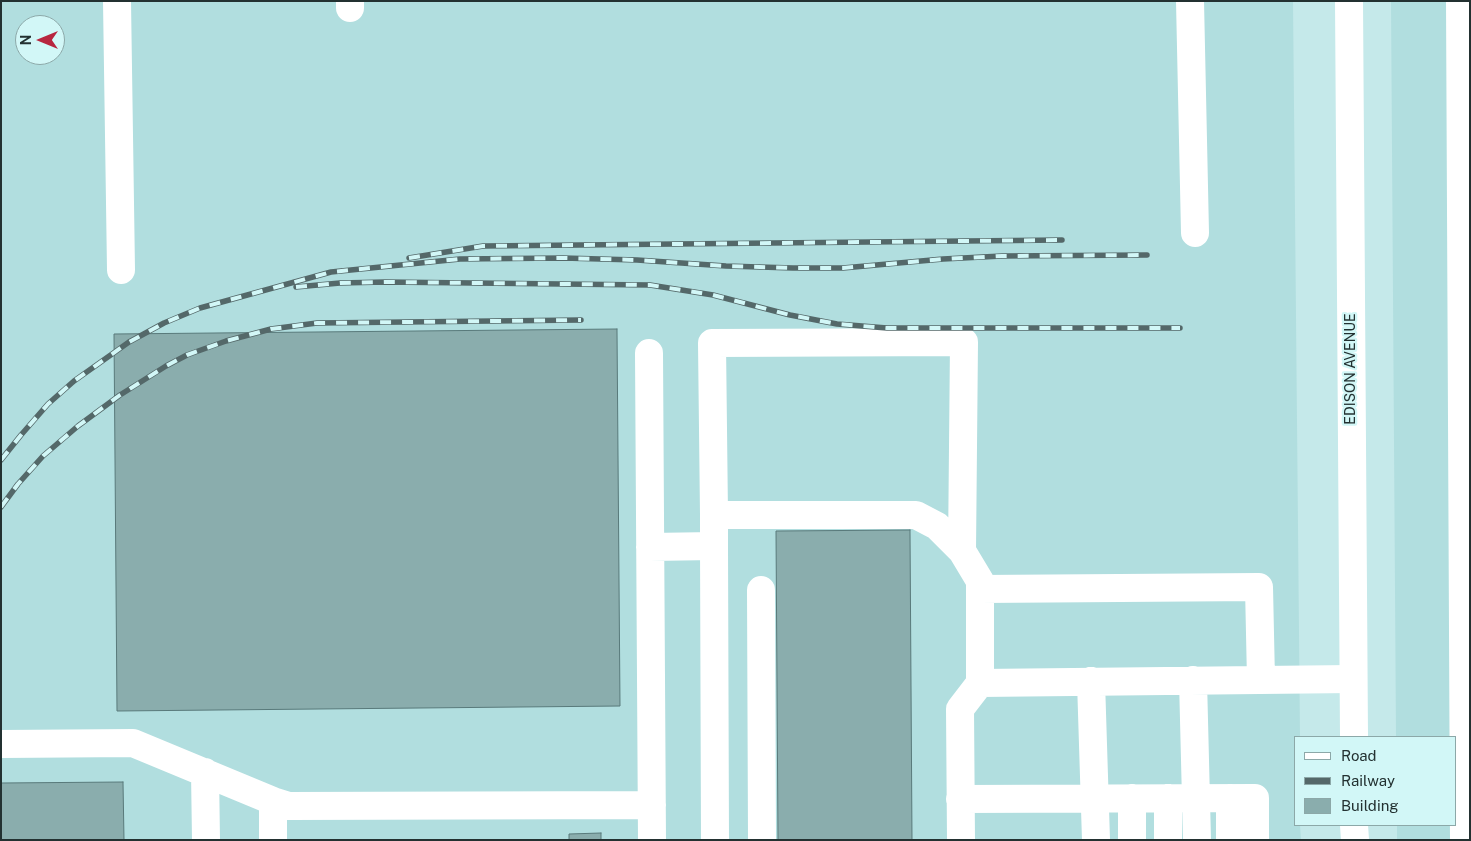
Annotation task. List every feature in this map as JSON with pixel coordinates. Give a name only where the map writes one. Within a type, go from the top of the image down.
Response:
[{"type":"main road","points":[[117,1],[121,270]]},
{"type":"main road","points":[[1190,1],[1195,233]]},
{"type":"main road","name":"EDISON AVENUE","points":[[1349,1],[1354,736]]},
{"type":"main road","points":[[1460,1],[1466,299],[1467,645],[1464,840]]},
{"type":"main road","points":[[715,840],[712,343],[964,342],[962,551]]},
{"type":"main road","points":[[649,353],[652,840]]},
{"type":"main road","points":[[714,515],[916,515],[938,526],[962,551],[980,581],[980,683],[960,709],[961,840]]},
{"type":"main road","points":[[650,546],[714,546]]},
{"type":"main road","points":[[980,590],[1259,587],[1261,680]]},
{"type":"main road","points":[[761,590],[762,840]]},
{"type":"main road","points":[[980,683],[1354,679]]},
{"type":"main road","points":[[1194,680],[1197,840]]},
{"type":"main road","points":[[1091,681],[1096,840]]},
{"type":"main road","points":[[1,744],[133,743],[289,806],[652,805]]},
{"type":"main road","points":[[205,772],[206,840]]},
{"type":"main road","points":[[1132,798],[1132,840]]},
{"type":"main road","points":[[1168,798],[1168,840]]},
{"type":"main road","points":[[1230,798],[1230,840]]},
{"type":"main road","points":[[960,799],[1255,798],[1255,840]]},
{"type":"main road","points":[[272,840],[273,801]]},
{"type":"main road","points":[[1354,826],[1355,840]]},
{"type":"shaded area","points":[[1,1],[1293,1],[1300,736],[1294,736],[1294,826],[1300,826],[1301,840],[1,840]]},
{"type":"shaded area","points":[[1391,1],[1470,1],[1470,840],[1397,840],[1397,826],[1456,826],[1456,736],[1396,736]]},
{"type":"building","points":[[617,329],[620,706],[117,711],[114,334]]},
{"type":"building","points":[[910,530],[912,840],[778,840],[776,531]]},
{"type":"building","points":[[123,782],[124,840],[1,840],[1,783]]},
{"type":"building","points":[[601,833],[601,840],[569,840],[569,834]]},
{"type":"railway","points":[[409,258],[483,246],[1062,240]]},
{"type":"railway","points":[[1,460],[48,404],[74,381],[129,342],[164,323],[200,308],[331,272],[460,259],[563,258],[637,260],[726,266],[843,268],[1002,256],[1147,255]]},
{"type":"railway","points":[[296,287],[340,283],[385,282],[650,285],[713,295],[790,315],[837,324],[887,328],[1180,328]]},
{"type":"railway","points":[[1,507],[43,456],[78,426],[120,395],[187,355],[226,341],[271,329],[317,323],[581,320]]}]
